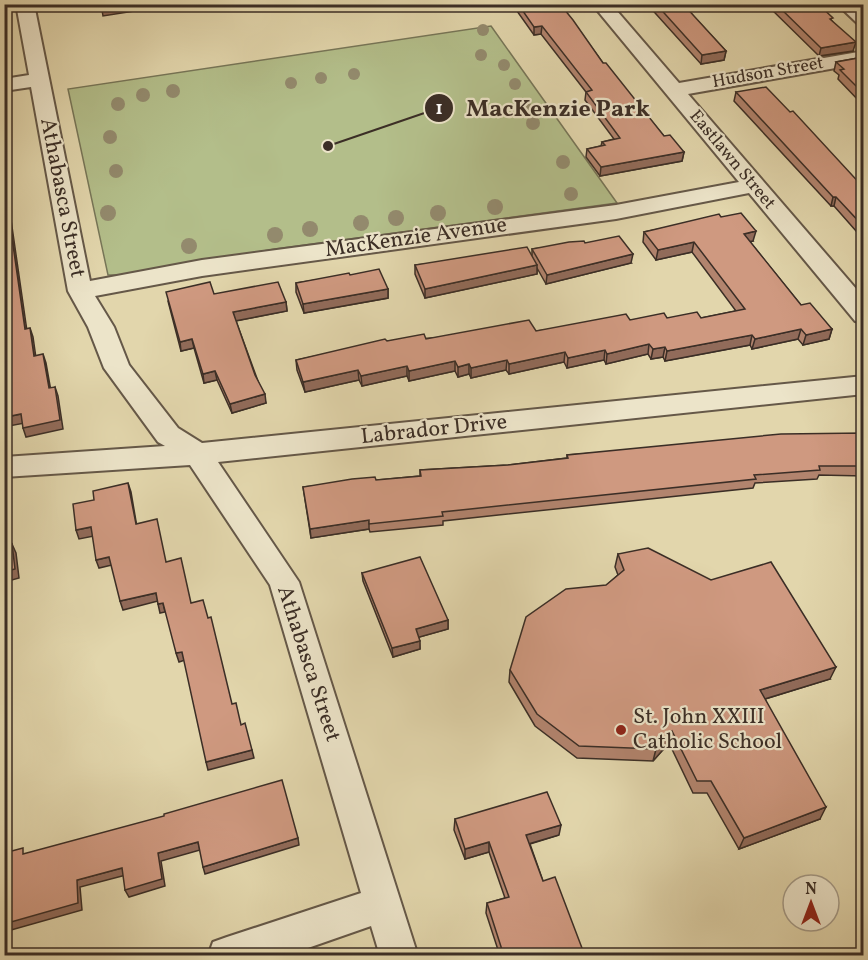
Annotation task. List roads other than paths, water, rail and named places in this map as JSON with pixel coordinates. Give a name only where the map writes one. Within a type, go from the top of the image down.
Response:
[{"type":"street","name":"Athabasca Street","points":[[25,4],[80,291],[101,327],[117,368],[168,435],[198,454],[285,582],[399,956]]},
{"type":"street","name":"Eastlawn Street","points":[[600,4],[864,315]]},
{"type":"street","points":[[846,4],[864,19]]},
{"type":"street","name":"Hudson Street","points":[[672,90],[864,57]]},
{"type":"street","points":[[4,85],[39,80]]},
{"type":"street","name":"MacKenzie Avenue","points":[[80,291],[214,266],[616,212],[753,186]]},
{"type":"street","name":"Labrador Drive","points":[[4,468],[198,454],[864,385]]},
{"type":"street","points":[[227,956],[383,904]]},
{"type":"place","name":"MacKenzie Park","points":[[328,146]]},
{"type":"place","name":"St. John XXIII Catholic School","points":[[621,730]]}]
